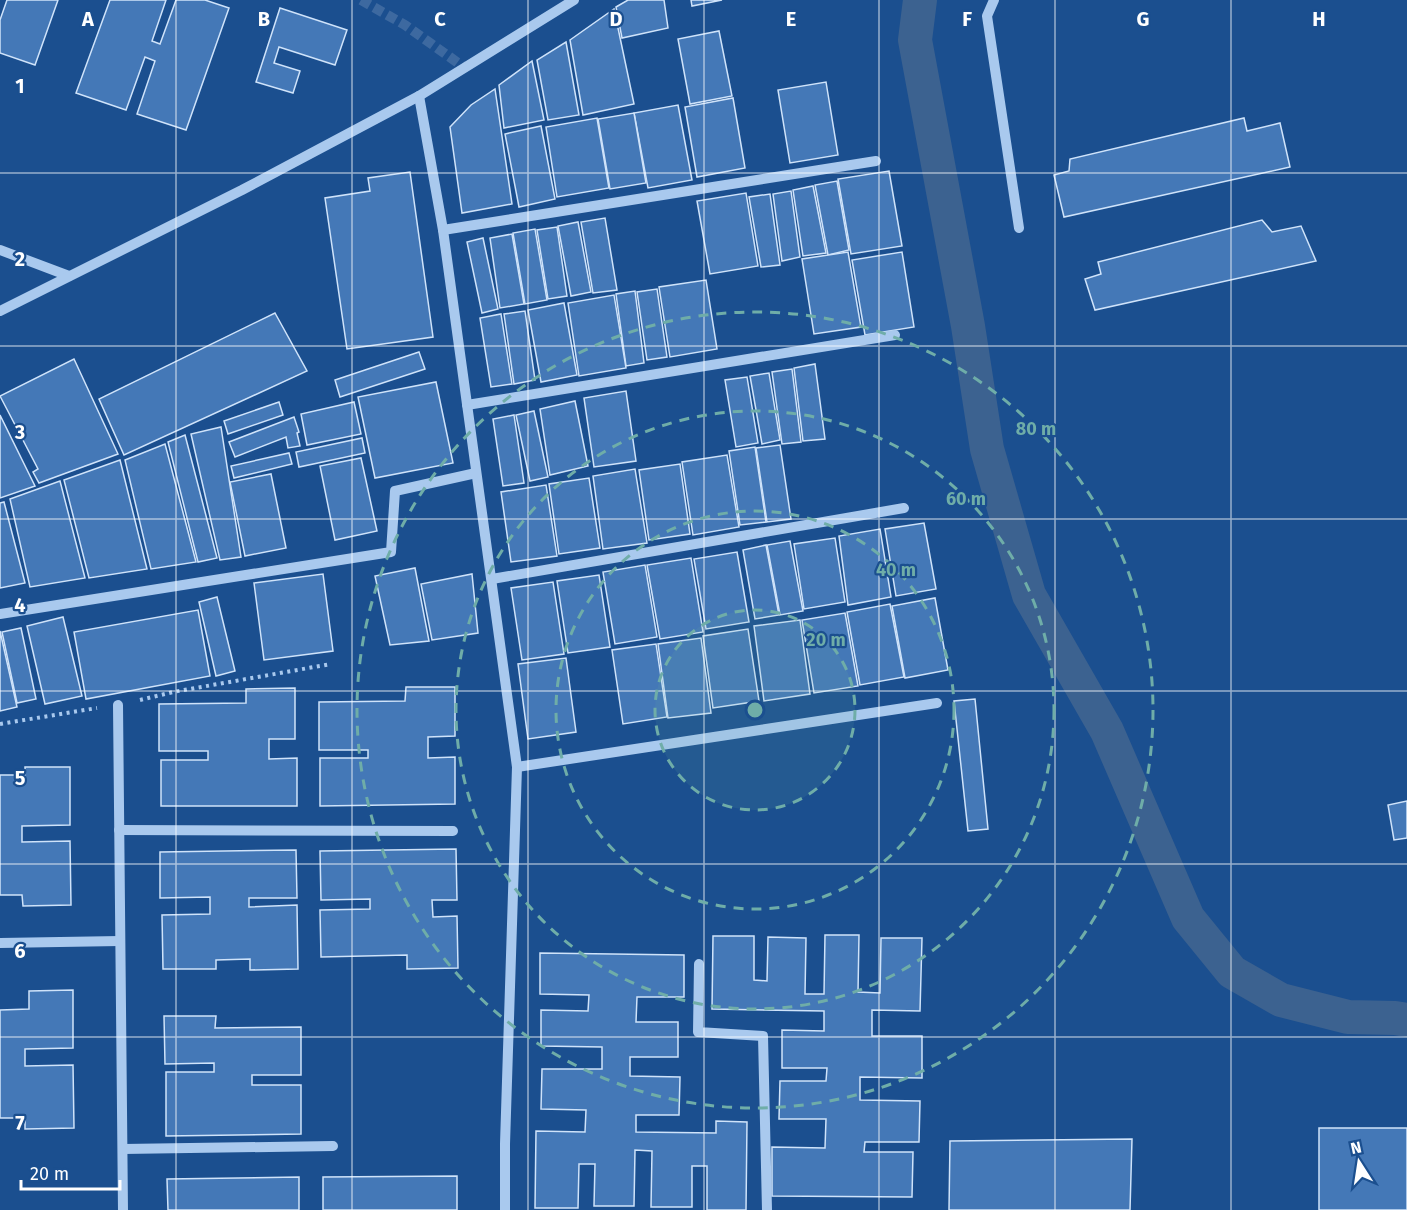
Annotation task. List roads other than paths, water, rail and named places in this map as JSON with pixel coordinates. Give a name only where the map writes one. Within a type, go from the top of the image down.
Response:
[{"type":"street","points":[[0,310],[242,190],[419,96],[574,0]]},
{"type":"street","points":[[994,0],[987,16],[1019,228]]},
{"type":"street","points":[[419,96],[443,230],[517,767],[505,1210]]},
{"type":"street","points":[[443,230],[876,161]]},
{"type":"street","points":[[0,250],[69,276]]},
{"type":"street","points":[[467,405],[895,335]]},
{"type":"street","points":[[0,614],[391,552],[396,491],[476,473]]},
{"type":"street","points":[[492,579],[904,508]]},
{"type":"street","points":[[517,767],[937,703]]},
{"type":"street","points":[[118,705],[123,1210]]},
{"type":"street","points":[[119,830],[453,831]]},
{"type":"street","points":[[0,943],[120,941]]},
{"type":"street","points":[[699,964],[698,1032],[763,1036],[767,1210]]},
{"type":"street","points":[[123,1149],[333,1146]]},
{"type":"waterway","points":[[920,0],[915,40],[968,326],[987,449],[1029,595],[1107,731],[1188,918],[1232,972],[1281,1000],[1348,1017],[1407,1020]]},
{"type":"tunnel","points":[[361,0],[405,25],[465,68]]}]
